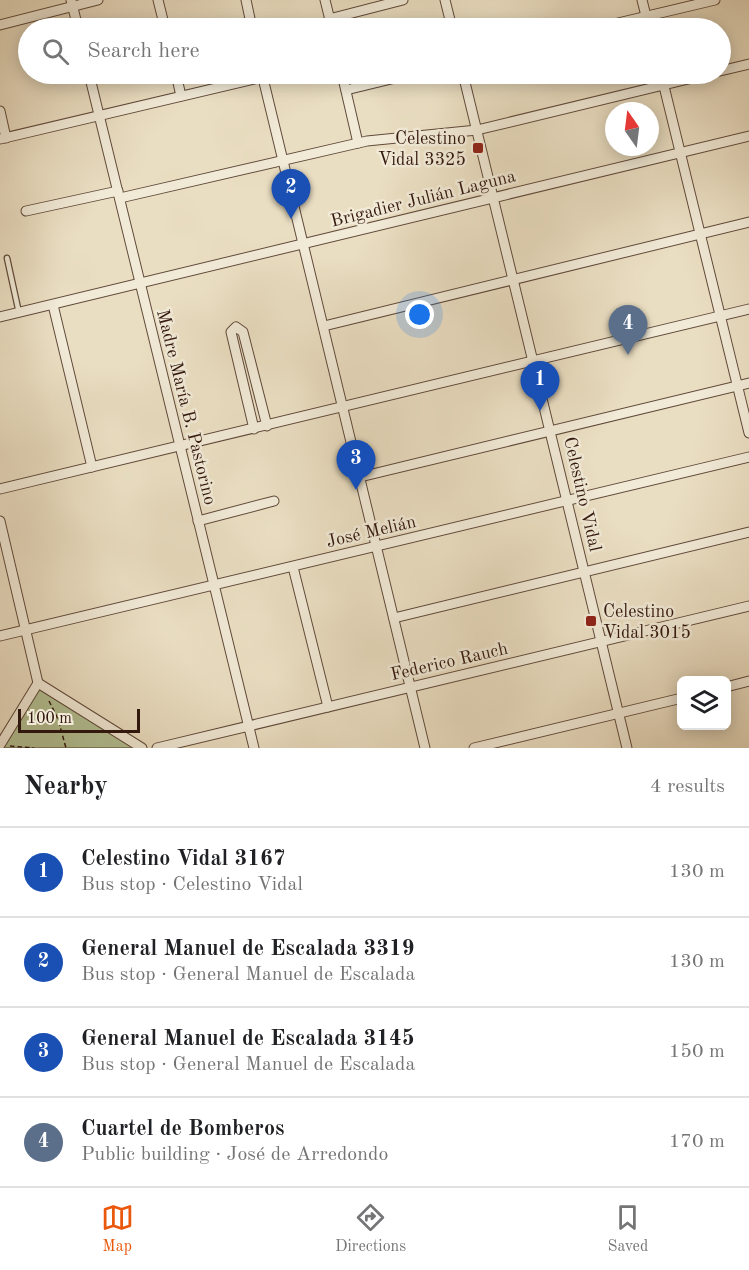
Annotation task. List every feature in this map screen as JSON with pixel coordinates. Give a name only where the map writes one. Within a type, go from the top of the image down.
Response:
[{"type":"street","points":[[23,18],[72,3],[98,0]]},
{"type":"street","points":[[158,0],[162,18]]},
{"type":"street","points":[[246,0],[250,18]]},
{"type":"street","points":[[325,0],[330,18]]},
{"type":"street","points":[[349,18],[403,0]]},
{"type":"street","points":[[445,0],[450,18]]},
{"type":"street","points":[[642,0],[646,17]]},
{"type":"street","points":[[642,18],[715,0]]},
{"type":"street","points":[[72,3],[76,18]]},
{"type":"street","points":[[0,25],[18,20]]},
{"type":"street","points":[[731,68],[749,64]]},
{"type":"street","name":"Madre María B. Pastorino","points":[[91,84],[254,748]]},
{"type":"street","points":[[178,84],[181,96]]},
{"type":"street","points":[[0,111],[3,139],[228,84]]},
{"type":"street","points":[[265,84],[425,748]]},
{"type":"street","points":[[344,84],[358,143]]},
{"type":"street","points":[[346,90],[371,84]]},
{"type":"street","name":"Celestino Vidal","points":[[466,84],[627,748]]},
{"type":"street","points":[[26,211],[284,161],[358,143],[477,130],[663,84],[749,433]]},
{"type":"street","name":"Brigadier Julián Laguna","points":[[0,317],[749,136]]},
{"type":"street","points":[[324,326],[749,222]]},
{"type":"street","points":[[53,305],[92,467]]},
{"type":"street","points":[[0,489],[749,309]]},
{"type":"street","points":[[254,429],[231,332],[236,327],[243,332],[267,426]]},
{"type":"street","points":[[360,477],[749,383]]},
{"type":"street","name":"José Melián","points":[[0,636],[749,457]]},
{"type":"street","points":[[198,521],[274,501]]},
{"type":"street","points":[[0,521],[38,683],[5,746]]},
{"type":"street","points":[[394,618],[749,532]]},
{"type":"street","points":[[293,567],[328,707]]},
{"type":"street","name":"Federico Rauch","points":[[157,748],[749,606]]},
{"type":"street","points":[[731,686],[749,681]]},
{"type":"street","points":[[38,683],[142,748]]},
{"type":"street","points":[[474,748],[677,699]]},
{"type":"lane","points":[[7,258],[19,313]]},
{"type":"path","points":[[38,683],[58,719],[66,748]]},
{"type":"path","points":[[5,746],[34,748]]},
{"type":"green space","points":[[38,683],[140,748],[0,748]]},
{"type":"place","name":"Celestino Vidal 3325","points":[[478,148]]},
{"type":"place","name":"General Manuel de Escalada 3319","points":[[291,219]]},
{"type":"place","name":"Cuartel de Bomberos","points":[[628,355]]},
{"type":"place","name":"Celestino Vidal 3167","points":[[540,411]]},
{"type":"place","name":"General Manuel de Escalada 3145","points":[[356,490]]},
{"type":"place","name":"Celestino Vidal 3015","points":[[591,621]]}]
